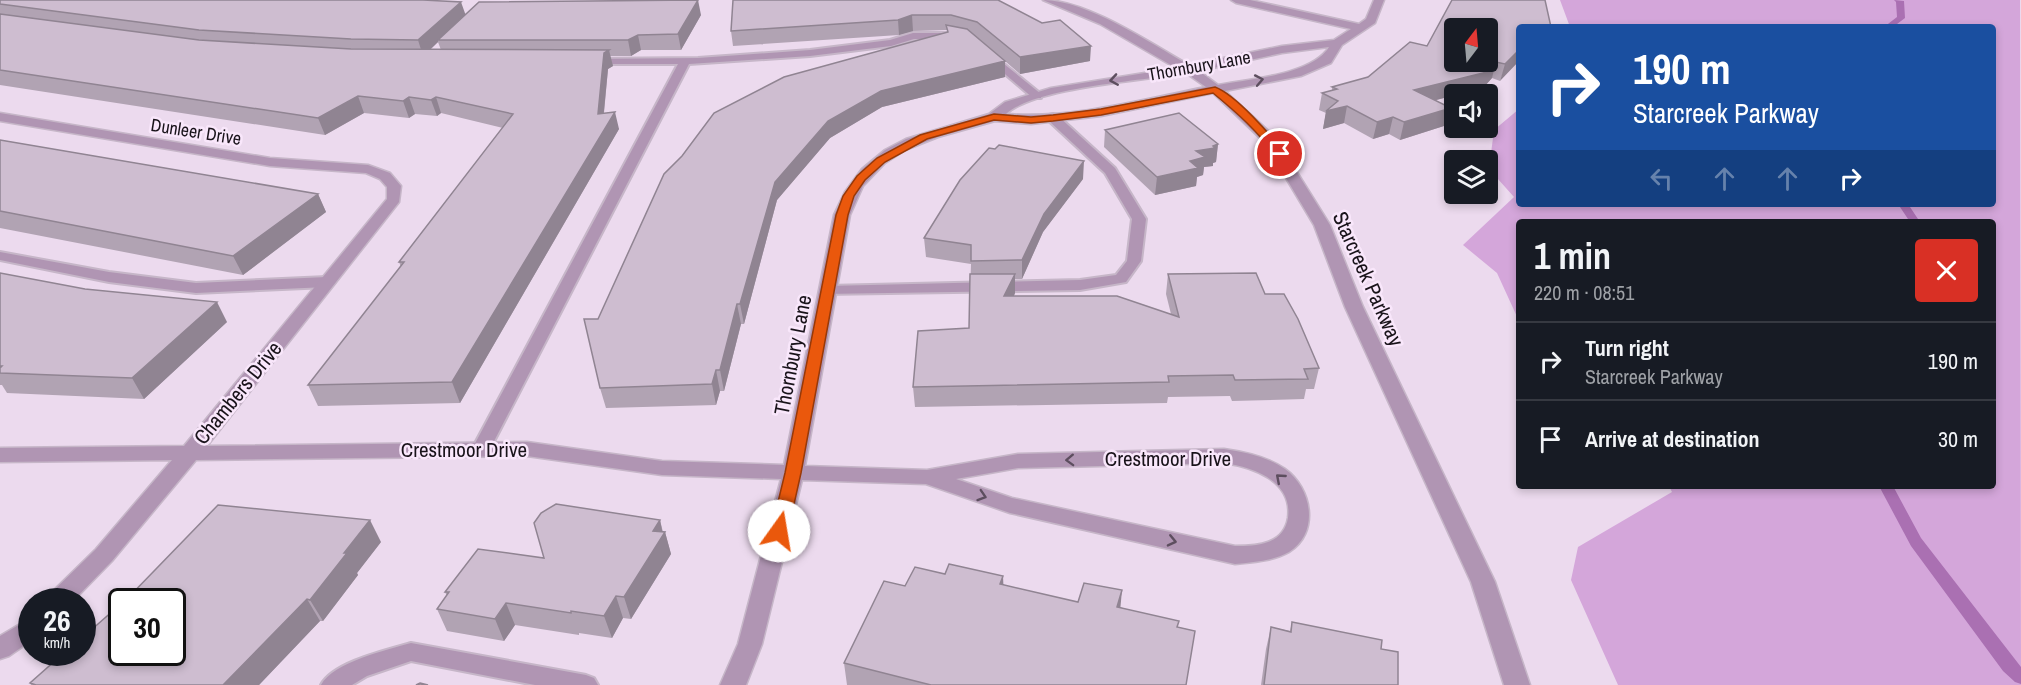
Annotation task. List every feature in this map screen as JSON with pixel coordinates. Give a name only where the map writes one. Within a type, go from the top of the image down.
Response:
[{"type":"street","name":"Starcreek Parkway","points":[[1048,0],[1104,22],[1206,80],[1270,140],[1322,225],[1354,307],[1483,582],[1517,685]]},
{"type":"street","points":[[1236,0],[1361,28]]},
{"type":"street","name":"Thornbury Lane","points":[[733,685],[750,644],[763,601],[793,473],[842,215],[848,196],[861,178],[881,160],[916,140],[994,117],[1031,120],[1101,112],[1297,73],[1327,60],[1337,43],[1371,21],[1379,0]]},
{"type":"street","name":"Thornbury Lane","points":[[994,117],[1010,104],[1086,84],[1188,69],[1310,45],[1337,43]]},
{"type":"street","name":"Dunleer Drive","points":[[0,117],[270,162],[368,169],[385,176]]},
{"type":"street","name":"Chambers Drive","points":[[71,588],[105,555],[189,454],[394,199],[394,186],[385,176]]},
{"type":"street","name":"Crestmoor Drive","points":[[0,454],[538,450],[662,468],[927,477],[1018,461],[1224,456],[1245,459],[1267,467],[1285,480],[1299,500],[1298,528],[1288,541],[1272,550],[1235,555],[1010,505],[927,477]]},
{"type":"street","points":[[0,649],[18,637]]},
{"type":"lane","points":[[579,61],[685,61],[810,53],[891,43],[913,36],[952,35],[962,38]]},
{"type":"lane","points":[[980,48],[1037,96]]},
{"type":"lane","points":[[481,449],[685,61]]},
{"type":"lane","points":[[828,291],[1080,285],[1121,279],[1134,261],[1139,219],[1110,171],[1053,118]]},
{"type":"lane","points":[[0,255],[109,277],[196,288],[327,282]]},
{"type":"lane","points":[[333,685],[359,669],[411,652],[586,685]]},
{"type":"shaded area","points":[[1560,0],[2020,0],[2021,685],[1618,685],[1571,580],[1578,547],[1672,492],[1670,489],[1996,489],[1996,219],[1516,219],[1516,314],[1497,273],[1463,245],[1514,197],[1498,179],[1498,150],[1491,150],[1493,138],[1498,138],[1498,127],[1516,112],[1516,207],[1996,207],[1996,24],[1569,24]]},
{"type":"building","points":[[0,0],[423,0],[461,2],[418,40],[351,39],[199,30],[0,4]]},
{"type":"building","points":[[698,0],[678,34],[638,35],[628,40],[438,40],[479,2]]},
{"type":"building","points":[[733,0],[998,0],[1042,23],[1060,20],[1091,46],[1020,57],[977,22],[951,15],[912,15],[898,20],[731,31]]},
{"type":"building","points":[[1452,0],[1545,0],[1550,24],[1516,24],[1516,53],[1505,64],[1498,62],[1498,18],[1444,18],[1444,72],[1487,72],[1414,90],[1444,105],[1444,110],[1404,122],[1393,117],[1377,122],[1347,106],[1326,111],[1338,101],[1322,93],[1337,89],[1332,87],[1368,77],[1410,42],[1427,46]]},
{"type":"building","points":[[0,14],[199,40],[351,49],[609,50],[604,53],[598,114],[615,112],[452,382],[308,385],[404,262],[399,262],[513,114],[436,97],[431,100],[409,97],[403,101],[358,96],[318,118],[0,70]]},
{"type":"building","points":[[946,25],[967,29],[1005,61],[881,91],[828,121],[775,182],[740,304],[737,304],[720,370],[716,370],[712,384],[600,388],[584,319],[598,319],[664,174],[682,156],[714,113],[784,77],[948,32]]},
{"type":"building","points":[[1179,113],[1218,144],[1213,146],[1215,148],[1196,151],[1205,157],[1190,161],[1198,168],[1157,177],[1105,130]]},
{"type":"building","points":[[0,140],[318,194],[233,256],[0,211]]},
{"type":"building","points":[[999,145],[1084,161],[1044,214],[1022,260],[971,261],[971,245],[924,238],[960,180],[989,148],[995,149]]},
{"type":"building","points":[[0,273],[85,289],[217,302],[132,378],[0,373],[2,366],[0,366]]},
{"type":"building","points":[[1256,273],[1265,294],[1284,294],[1298,319],[1319,368],[1304,369],[1308,379],[1235,380],[1233,375],[1168,376],[1169,382],[913,387],[918,331],[969,328],[970,274],[1015,274],[1004,296],[1117,296],[1179,317],[1168,274]]},
{"type":"building","points":[[556,504],[660,520],[653,531],[665,532],[624,597],[616,596],[604,616],[506,603],[495,619],[437,609],[449,592],[445,592],[478,549],[544,558],[534,523],[541,513]]},
{"type":"building","points":[[218,505],[370,520],[310,600],[307,599],[223,685],[36,685],[30,683],[49,666],[96,666],[96,626],[108,615],[108,666],[186,666],[186,588],[138,588]]},
{"type":"building","points":[[949,564],[1003,576],[1000,584],[1078,602],[1084,583],[1122,590],[1117,607],[1179,621],[1177,627],[1195,631],[1186,685],[931,685],[844,663],[884,581],[905,586],[915,567],[945,574]]},
{"type":"building","points":[[1292,622],[1382,640],[1381,649],[1398,652],[1398,685],[1264,685],[1271,627],[1291,632]]},
{"type":"waterway","points":[[1892,24],[1901,18],[1900,1],[1898,0]]},
{"type":"waterway","points":[[1905,207],[1913,219]]},
{"type":"waterway","points":[[1888,489],[1916,542],[2009,666],[2021,677]]},
{"type":"route","points":[[779,531],[793,473],[842,215],[848,196],[861,178],[881,160],[901,147],[924,137],[994,117],[1031,120],[1101,112],[1215,89],[1245,115],[1270,140],[1280,154]]}]
